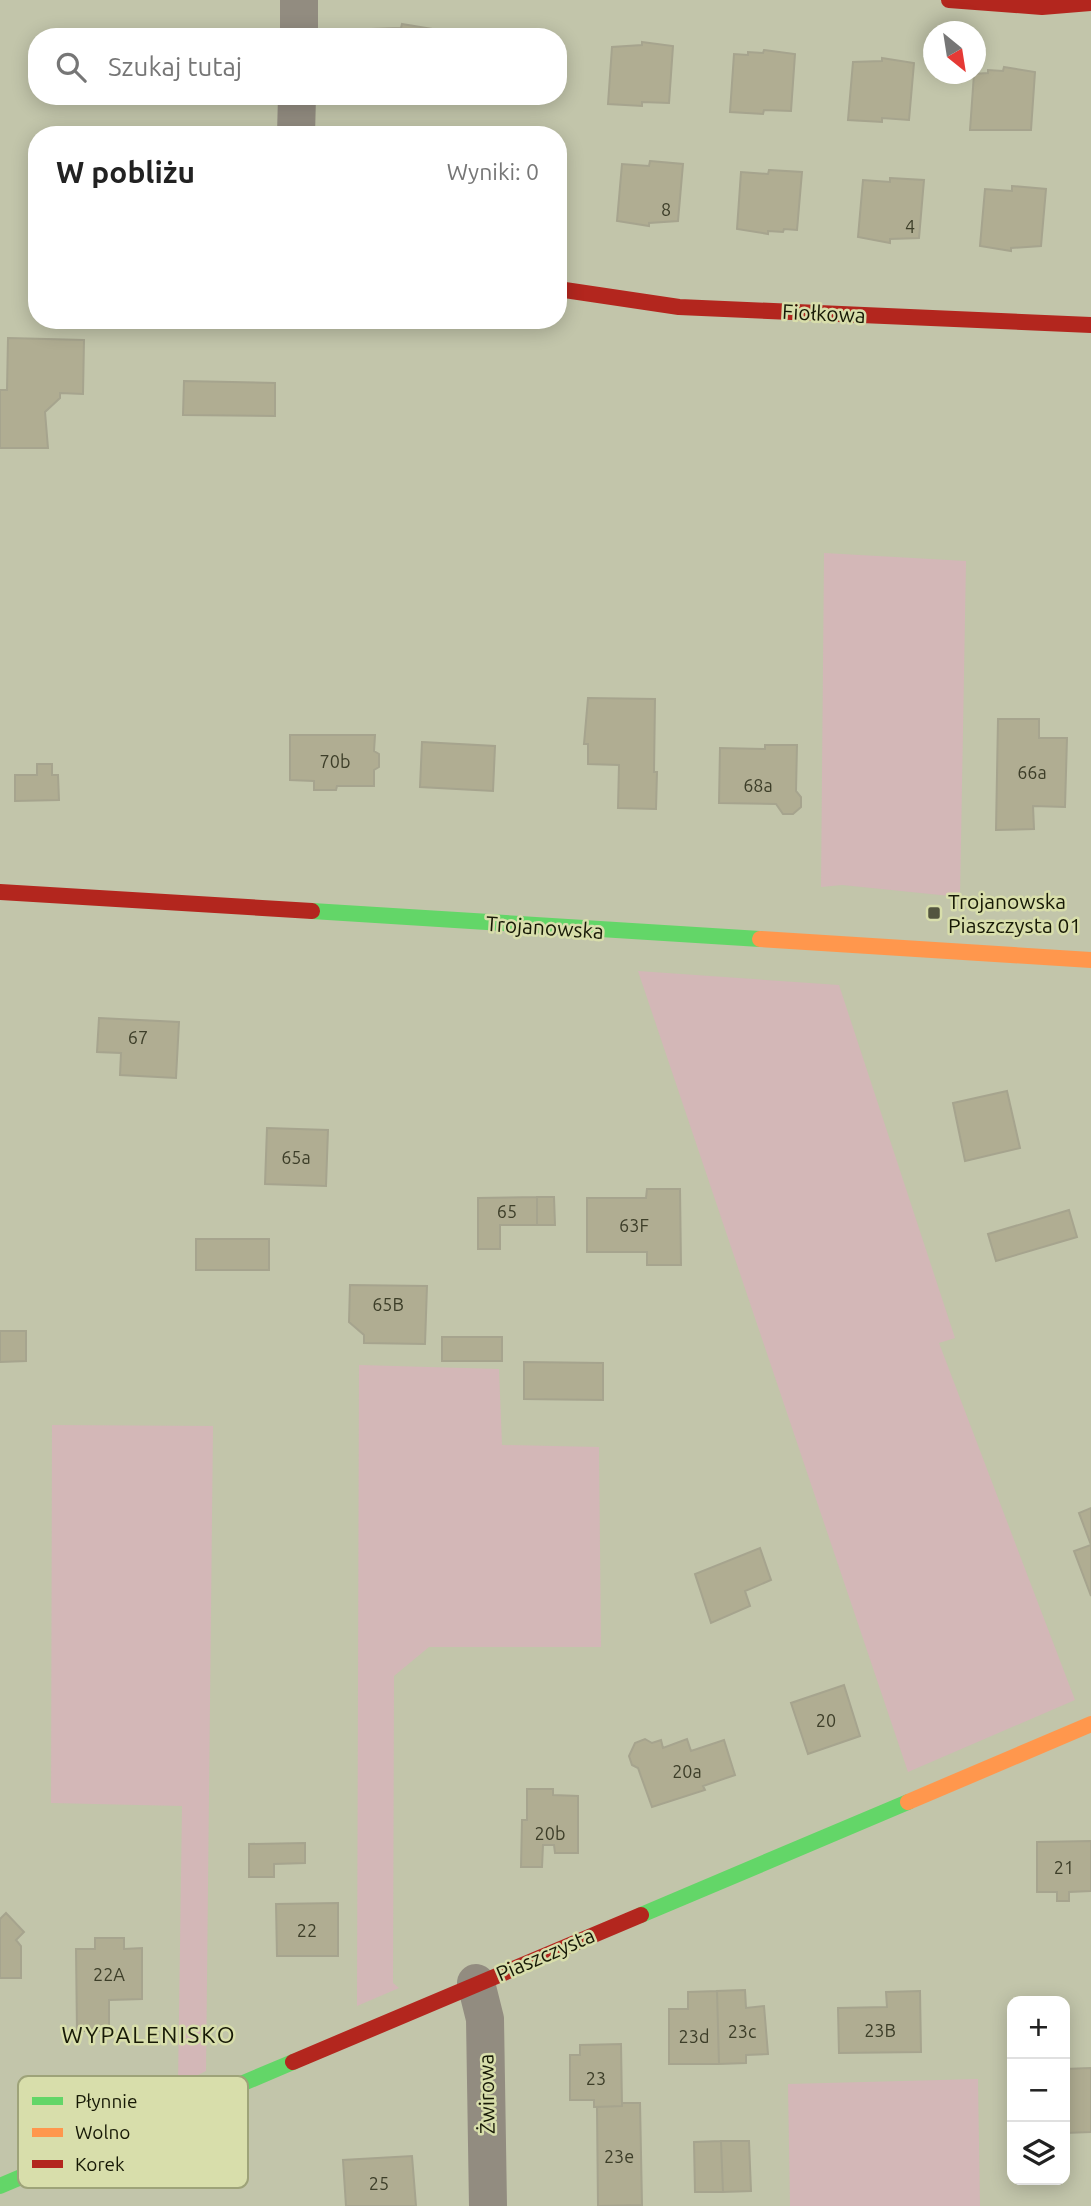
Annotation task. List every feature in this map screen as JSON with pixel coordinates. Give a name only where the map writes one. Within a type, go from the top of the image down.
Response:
[{"type":"street","points":[[299,0],[299,28]]},
{"type":"street","points":[[949,0],[1042,7],[1091,3]]},
{"type":"street","points":[[296,126],[297,105]]},
{"type":"street","name":"Fiołkowa","points":[[567,290],[679,307],[1091,325]]},
{"type":"street","name":"Trojanowska","points":[[0,892],[1091,960]]},
{"type":"street","name":"Piaszczysta","points":[[248,2080],[1091,1724]]},
{"type":"street","name":"Żwirowa","points":[[476,1983],[485,2019],[488,2206]]},
{"type":"street","name":"Piaszczysta","points":[[0,2186],[18,2178]]},
{"type":"shaded area","points":[[824,553],[966,561],[960,897],[842,885],[821,887]]},
{"type":"shaded area","points":[[638,971],[839,985],[955,1338],[939,1343],[1075,1700],[908,1772]]},
{"type":"shaded area","points":[[359,1365],[499,1369],[502,1445],[599,1447],[601,1647],[429,1647],[394,1676],[393,1983],[399,1988],[357,2006]]},
{"type":"shaded area","points":[[52,1425],[213,1426],[206,2071],[196,2076],[178,2076],[182,1806],[51,1803]]},
{"type":"shaded area","points":[[978,2079],[980,2206],[790,2206],[788,2084]]},
{"type":"building","points":[[402,24],[427,28],[401,28]]},
{"type":"building","points":[[642,42],[673,46],[669,103],[642,102],[642,106],[608,104],[612,47],[642,45]]},
{"type":"building","points":[[764,50],[795,54],[791,111],[764,110],[763,114],[730,112],[734,54],[763,53]]},
{"type":"building","points":[[882,58],[914,63],[909,120],[848,120],[853,62],[882,61]]},
{"type":"building","points":[[1004,67],[1035,72],[1031,130],[970,130],[973,84],[986,84],[988,70],[1003,71]]},
{"type":"building","points":[[650,161],[683,164],[678,221],[649,223],[649,226],[617,221],[622,164],[649,166]]},
{"type":"building","points":[[769,170],[802,172],[797,230],[768,231],[768,234],[737,229],[741,172],[768,174]]},
{"type":"building","points":[[890,178],[924,180],[919,238],[890,239],[890,243],[858,237],[863,180],[890,182]]},
{"type":"building","points":[[1012,186],[1046,189],[1041,246],[1011,248],[1011,251],[980,246],[985,189],[1012,191]]},
{"type":"building","points":[[8,338],[84,340],[83,394],[60,393],[60,398],[45,412],[48,448],[0,448],[0,390],[7,390]]},
{"type":"building","points":[[184,381],[275,383],[275,416],[183,415]]},
{"type":"building","points":[[588,698],[655,699],[656,809],[618,808],[619,765],[588,764],[588,744],[584,744]]},
{"type":"building","points":[[998,719],[1039,719],[1039,738],[1067,738],[1065,807],[1033,806],[1034,829],[996,830]]},
{"type":"building","points":[[290,735],[375,735],[374,751],[379,754],[379,767],[374,770],[374,786],[337,786],[336,790],[314,790],[314,781],[290,780]]},
{"type":"building","points":[[422,742],[495,746],[493,791],[420,787]]},
{"type":"building","points":[[765,745],[797,745],[796,791],[801,797],[801,807],[793,814],[783,814],[776,804],[719,803],[720,748],[765,749]]},
{"type":"building","points":[[37,764],[52,764],[52,775],[58,775],[59,800],[15,801],[15,775],[37,775]]},
{"type":"building","points":[[99,1018],[179,1022],[176,1078],[120,1075],[121,1053],[97,1052]]},
{"type":"building","points":[[1007,1091],[1020,1148],[965,1161],[953,1103]]},
{"type":"building","points":[[267,1128],[328,1130],[326,1186],[265,1184]]},
{"type":"building","points":[[647,1189],[680,1189],[681,1265],[647,1265],[647,1252],[587,1252],[587,1198],[646,1198]]},
{"type":"building","points":[[537,1197],[537,1225],[500,1225],[500,1249],[478,1249],[478,1198]]},
{"type":"building","points":[[537,1197],[554,1197],[555,1225],[537,1225]]},
{"type":"building","points":[[1069,1210],[1077,1237],[996,1261],[988,1234]]},
{"type":"building","points":[[196,1239],[269,1239],[269,1270],[196,1270]]},
{"type":"building","points":[[350,1285],[427,1286],[425,1344],[364,1343],[364,1335],[349,1322]]},
{"type":"building","points":[[0,1331],[26,1331],[26,1361],[0,1362]]},
{"type":"building","points":[[442,1337],[502,1337],[502,1361],[442,1361]]},
{"type":"building","points":[[524,1362],[603,1363],[603,1400],[524,1399]]},
{"type":"building","points":[[1091,1508],[1091,1545],[1079,1513]]},
{"type":"building","points":[[1091,1545],[1091,1596],[1074,1551]]},
{"type":"building","points":[[760,1548],[771,1580],[745,1591],[750,1606],[711,1623],[695,1574]]},
{"type":"building","points":[[844,1685],[860,1736],[808,1754],[791,1703]]},
{"type":"building","points":[[645,1739],[652,1743],[661,1740],[663,1748],[687,1739],[691,1751],[724,1740],[735,1775],[703,1786],[705,1790],[652,1807],[638,1768],[632,1765],[629,1756],[635,1743]]},
{"type":"building","points":[[527,1789],[553,1789],[553,1795],[578,1796],[578,1853],[555,1853],[554,1845],[543,1845],[542,1867],[521,1867],[522,1820],[527,1820]]},
{"type":"building","points":[[1091,1841],[1091,1891],[1069,1892],[1069,1901],[1057,1901],[1057,1892],[1037,1892],[1037,1842]]},
{"type":"building","points":[[305,1843],[305,1863],[274,1864],[274,1877],[249,1877],[249,1844]]},
{"type":"building","points":[[338,1903],[338,1956],[277,1956],[276,1904]]},
{"type":"building","points":[[6,1913],[24,1932],[16,1940],[21,1946],[21,1978],[0,1978],[0,1919]]},
{"type":"building","points":[[95,1938],[124,1938],[124,1949],[142,1948],[142,1999],[109,2000],[109,2031],[77,2031],[76,1949],[95,1949]]},
{"type":"building","points":[[745,1990],[746,2008],[764,2006],[768,2054],[746,2055],[746,2063],[719,2064],[717,1991]]},
{"type":"building","points":[[717,1991],[719,2064],[669,2064],[669,2009],[688,2009],[688,1992]]},
{"type":"building","points":[[920,1991],[921,2052],[839,2053],[838,2008],[887,2007],[886,1992]]},
{"type":"building","points":[[621,2044],[622,2106],[594,2107],[594,2100],[570,2100],[570,2055],[580,2055],[580,2045]]},
{"type":"building","points":[[1091,2068],[1091,2132],[1070,2133],[1070,2069]]},
{"type":"building","points":[[622,2103],[640,2103],[642,2205],[598,2206],[597,2107],[622,2106]]},
{"type":"building","points":[[721,2141],[749,2141],[751,2191],[723,2192]]},
{"type":"building","points":[[721,2141],[723,2192],[695,2192],[694,2142]]},
{"type":"building","points":[[412,2156],[416,2206],[346,2206],[343,2160]]},
{"type":"traffic: fast","points":[[312,911],[760,939]]},
{"type":"traffic: fast","points":[[641,1915],[908,1802]]},
{"type":"traffic: fast","points":[[248,2081],[293,2062]]},
{"type":"traffic: fast","points":[[0,2186],[18,2178]]},
{"type":"traffic: slow","points":[[760,939],[1091,960]]},
{"type":"traffic: slow","points":[[908,1802],[1091,1724]]},
{"type":"traffic: jam","points":[[949,0],[1042,7],[1091,3]]},
{"type":"traffic: jam","points":[[567,290],[679,307],[1091,325]]},
{"type":"traffic: jam","points":[[0,892],[312,911]]},
{"type":"traffic: jam","points":[[293,2062],[641,1915]]},
{"type":"place","name":"Trojanowska Piaszczysta 01","points":[[934,913]]},
{"type":"district","name":"WYPALENISKO","points":[[149,2034]]}]
